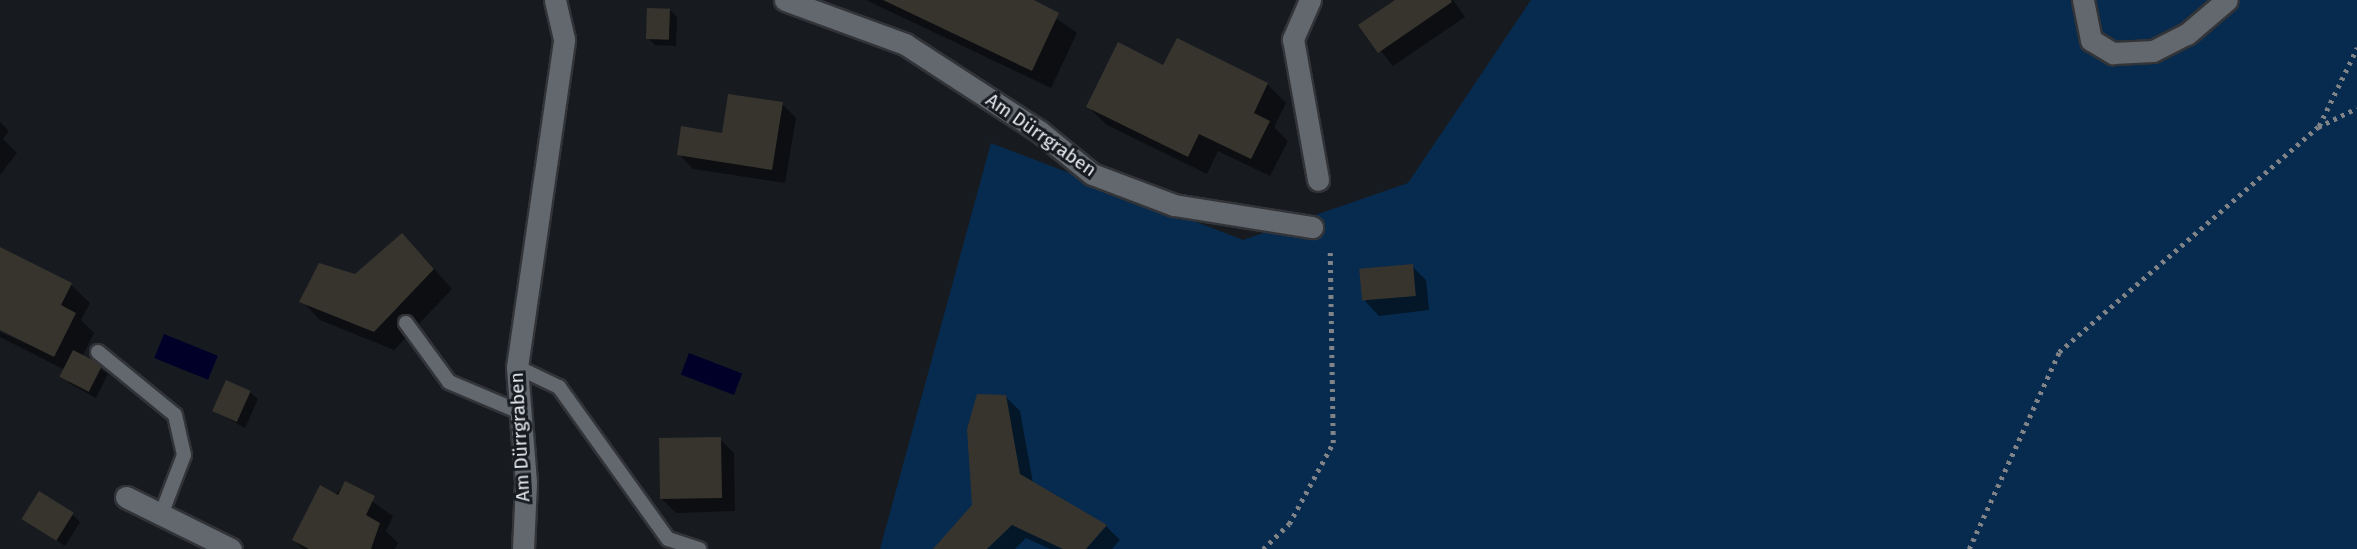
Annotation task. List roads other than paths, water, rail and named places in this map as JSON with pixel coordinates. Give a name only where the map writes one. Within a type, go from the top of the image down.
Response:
[{"type":"street","name":"Am Dürrgraben","points":[[521,547],[526,482],[517,367],[564,39],[555,0]]},
{"type":"street","name":"Am Dürrgraben","points":[[785,0],[905,44],[1039,131],[1091,174],[1174,205],[1312,227]]},
{"type":"street","points":[[1310,0],[1293,39],[1318,180]]},
{"type":"street","points":[[2083,0],[2091,40],[2113,53],[2153,51],[2187,34],[2227,0]]},
{"type":"street","points":[[126,497],[231,549]]},
{"type":"lane","points":[[405,323],[449,382],[520,412]]},
{"type":"lane","points":[[97,352],[175,415],[184,455],[162,515]]},
{"type":"lane","points":[[517,367],[558,387],[668,539],[699,549]]}]
